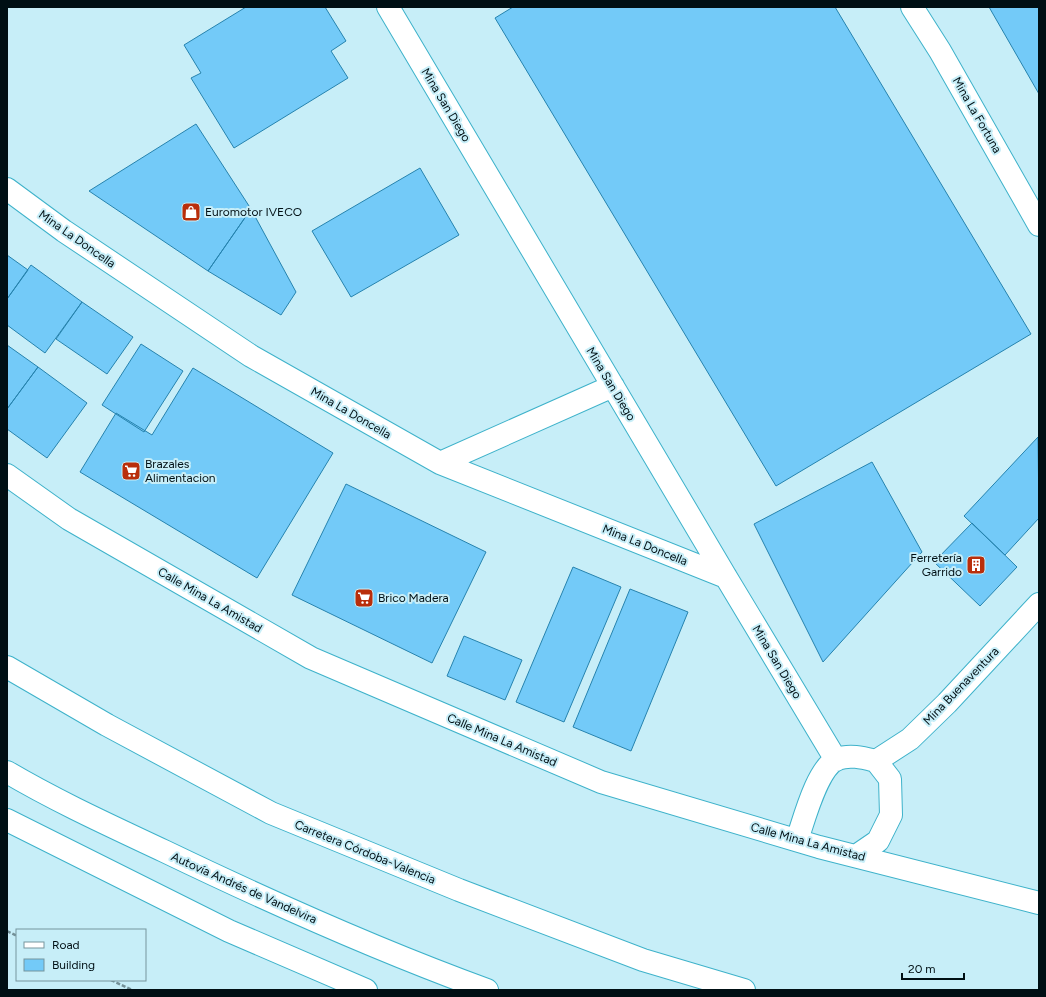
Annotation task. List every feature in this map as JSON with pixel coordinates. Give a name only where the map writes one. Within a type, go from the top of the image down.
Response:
[{"type":"main road","name":"Mina San Diego","points":[[388,7],[726,578],[836,760]]},
{"type":"main road","name":"Mina La Fortuna","points":[[912,7],[940,51],[1039,224]]},
{"type":"main road","name":"Mina La Doncella","points":[[7,189],[70,235],[251,356],[440,463],[726,578]]},
{"type":"main road","points":[[440,463],[613,386]]},
{"type":"main road","name":"Calle Mina La Amistad","points":[[7,476],[69,519],[310,658],[601,782],[798,840],[1039,903]]},
{"type":"main road","name":"Mina Buenaventura","points":[[876,761],[910,739],[952,697],[1039,604]]},
{"type":"main road","name":"Carretera Córdoba-Valencia","points":[[7,667],[107,725],[271,813],[459,890],[636,957],[744,990]]},
{"type":"main road","points":[[798,840],[819,778],[836,760],[854,756],[876,761],[890,779],[890,815],[878,841],[856,856]]},
{"type":"main road","name":"Autovía Andrés de Vandelvira","points":[[7,772],[41,792],[232,884],[413,963],[487,990]]},
{"type":"main road","points":[[7,820],[229,931],[366,990]]},
{"type":"path","points":[[7,931],[16,936]]},
{"type":"path","points":[[113,981],[132,990]]},
{"type":"building","points":[[246,7],[325,7],[346,41],[331,51],[348,78],[234,148],[191,78],[201,73],[184,45]]},
{"type":"building","points":[[513,7],[835,7],[1031,334],[776,486],[495,18]]},
{"type":"building","points":[[989,7],[1039,7],[1039,94]]},
{"type":"building","points":[[196,124],[251,209],[208,271],[89,191]]},
{"type":"building","points":[[420,168],[459,235],[351,297],[312,231]]},
{"type":"building","points":[[251,209],[296,292],[281,315],[208,271]]},
{"type":"building","points":[[7,255],[28,270],[7,299]]},
{"type":"building","points":[[31,265],[82,302],[45,353],[7,325],[7,299]]},
{"type":"building","points":[[82,302],[133,337],[107,374],[56,339]]},
{"type":"building","points":[[141,344],[183,371],[144,432],[102,405]]},
{"type":"building","points":[[7,345],[38,367],[7,409]]},
{"type":"building","points":[[38,367],[87,403],[47,458],[7,429],[7,409]]},
{"type":"building","points":[[193,368],[333,453],[257,578],[80,472],[116,413],[152,435]]},
{"type":"building","points":[[1038,437],[1039,518],[1005,555],[964,516]]},
{"type":"building","points":[[872,462],[922,552],[823,662],[754,524]]},
{"type":"building","points":[[346,484],[486,552],[432,663],[292,595]]},
{"type":"building","name":"Ferretería Garrido","points":[[972,523],[1017,567],[980,606],[934,562]]},
{"type":"building","points":[[573,567],[621,587],[564,722],[516,702]]},
{"type":"building","points":[[630,589],[688,612],[631,751],[573,727]]},
{"type":"building","points":[[464,636],[522,660],[505,700],[447,676]]},
{"type":"place","name":"Euromotor IVECO","points":[[191,212]]},
{"type":"place","name":"Brazales Alimentacion","points":[[131,471]]},
{"type":"place","name":"Ferretería Garrido","points":[[976,565]]},
{"type":"place","name":"Brico Madera","points":[[364,598]]}]
